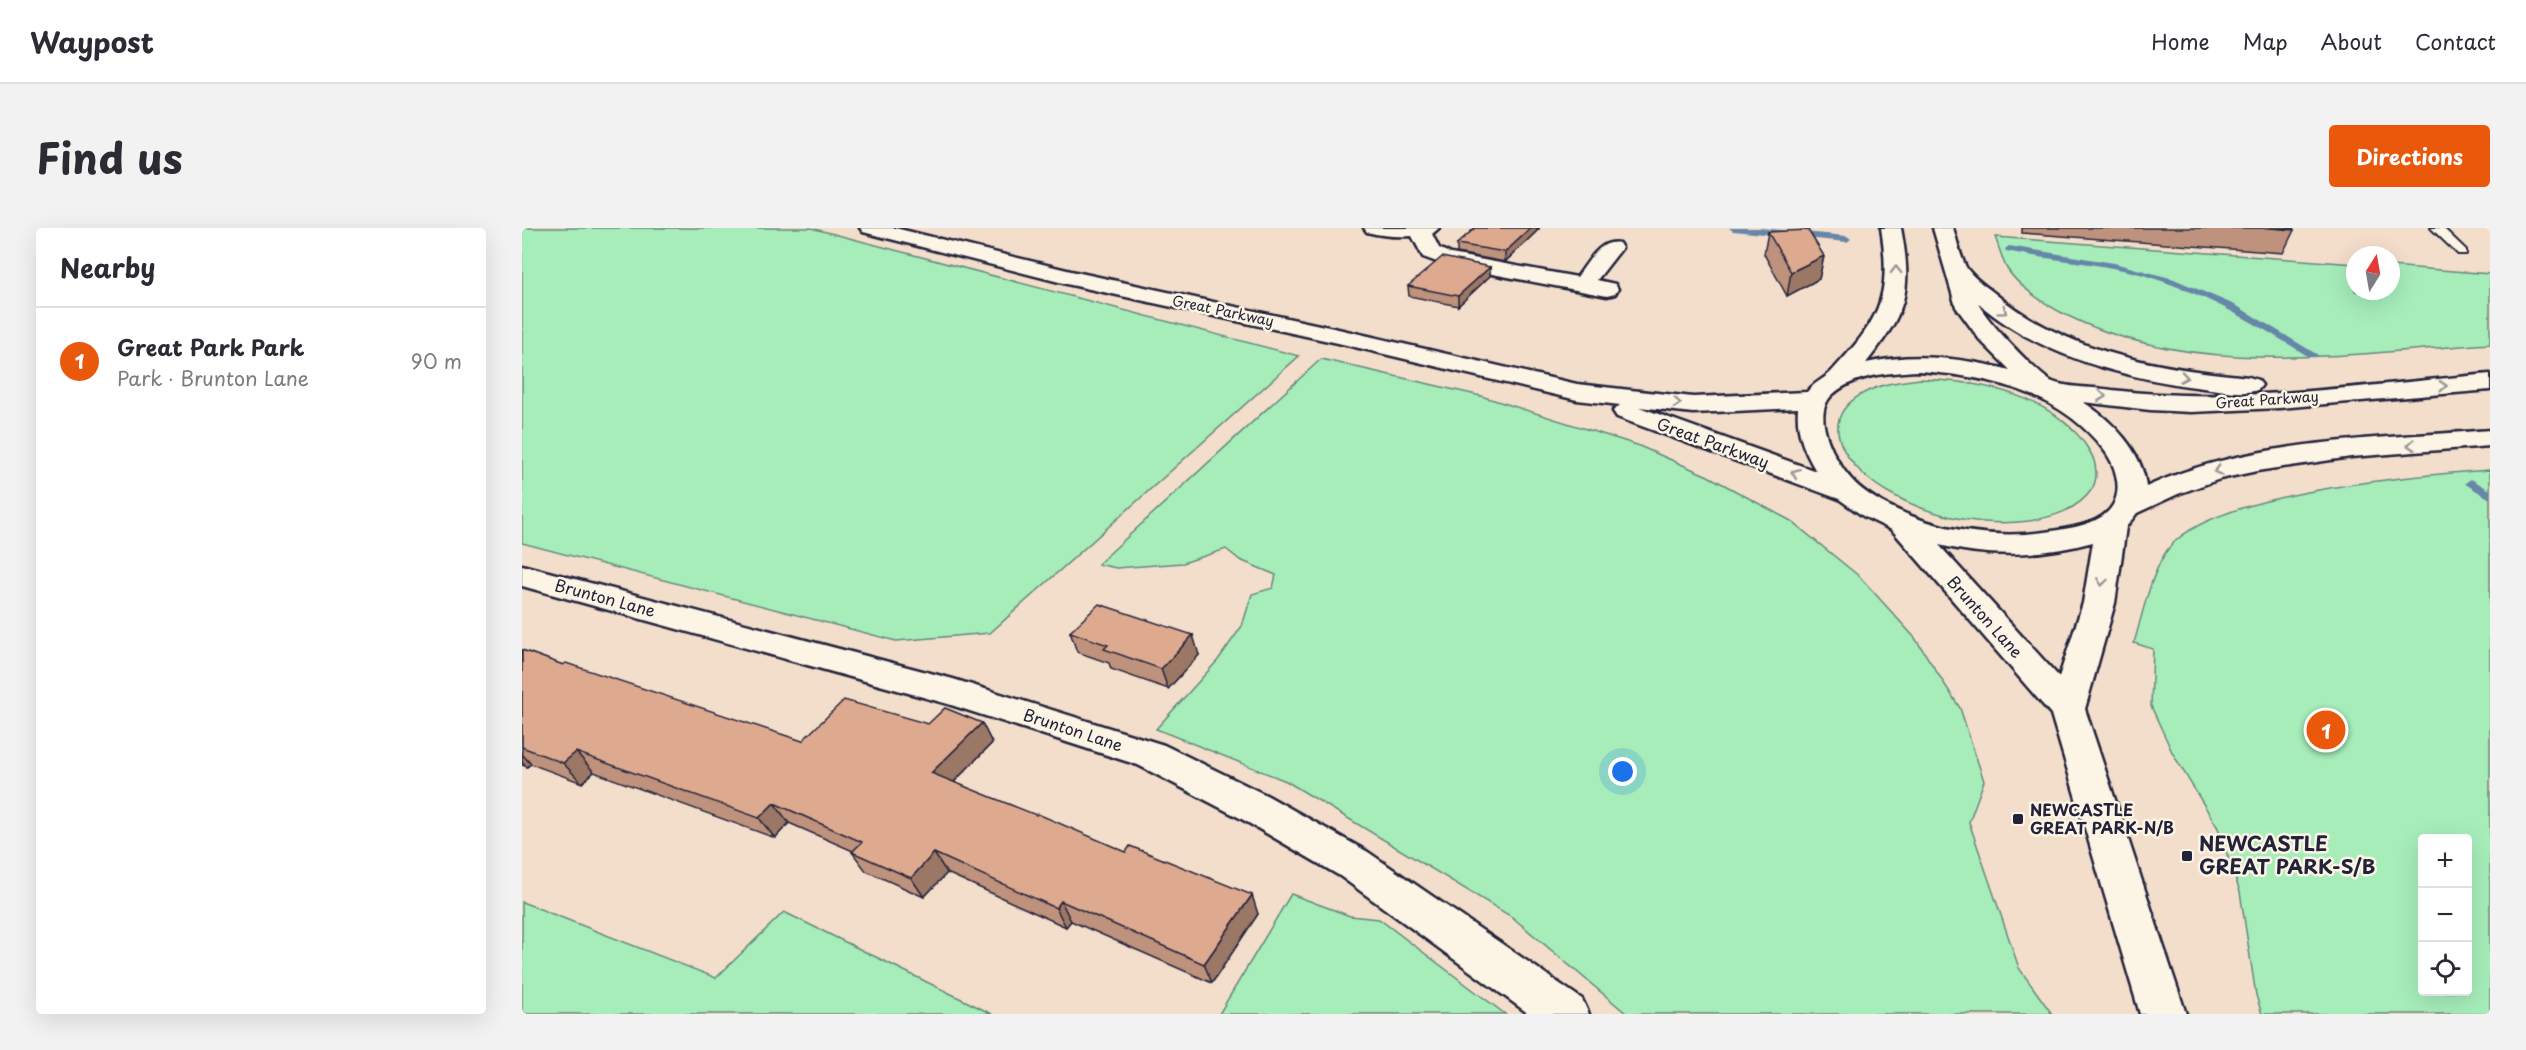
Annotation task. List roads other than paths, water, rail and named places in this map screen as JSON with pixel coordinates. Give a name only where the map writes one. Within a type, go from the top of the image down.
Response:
[{"type":"street","name":"Great Parkway","points":[[870,228],[1071,278],[1577,392],[1693,405],[1815,399]]},
{"type":"street","points":[[1374,228],[1425,229],[1431,252],[1445,259],[1607,289]]},
{"type":"street","points":[[1842,375],[1881,330],[1891,312],[1896,296],[1897,269],[1891,228]]},
{"type":"street","points":[[1943,228],[1959,272],[1968,307],[1976,321],[2044,389]]},
{"type":"street","points":[[1583,284],[1611,248]]},
{"type":"street","points":[[1959,272],[1982,295],[2024,325],[2056,342],[2132,367],[2220,383],[2282,387],[2400,389]]},
{"type":"street","name":"Great Parkway","points":[[1850,494],[1827,466],[1815,443],[1811,420],[1815,399],[1822,389],[1842,375],[1891,365],[1947,365],[2003,375],[2044,389],[2150,402],[2191,404],[2279,400],[2490,382]]},
{"type":"street","name":"Great Parkway","points":[[2044,389],[2093,422],[2115,444],[2128,464],[2132,484],[2119,515]]},
{"type":"street","name":"Great Parkway","points":[[1577,392],[1850,494],[1875,511],[1903,524],[1939,535],[1975,542],[2018,544],[2054,541],[2083,535],[2154,492],[2241,465],[2295,456],[2490,438]]},
{"type":"street","points":[[2067,709],[2099,603],[2119,515]]},
{"type":"street","name":"Brunton Lane","points":[[1903,524],[2067,709],[2163,1014]]},
{"type":"street","name":"Brunton Lane","points":[[522,575],[930,685],[1151,755],[1254,807],[1354,864],[1566,1014]]},
{"type":"lane","points":[[2437,228],[2462,252]]},
{"type":"waterway","points":[[1733,228],[1847,239]]},
{"type":"waterway","points":[[2009,249],[2079,259],[2171,281],[2234,308],[2313,355]]},
{"type":"waterway","points":[[2471,483],[2490,495]]},
{"type":"place","name":"Great Park Park","points":[[2326,730]]},
{"type":"place","name":"NEWCASTLE GREAT PARK-N/B","points":[[2018,819]]},
{"type":"place","name":"NEWCASTLE GREAT PARK-S/B","points":[[2187,856]]}]
